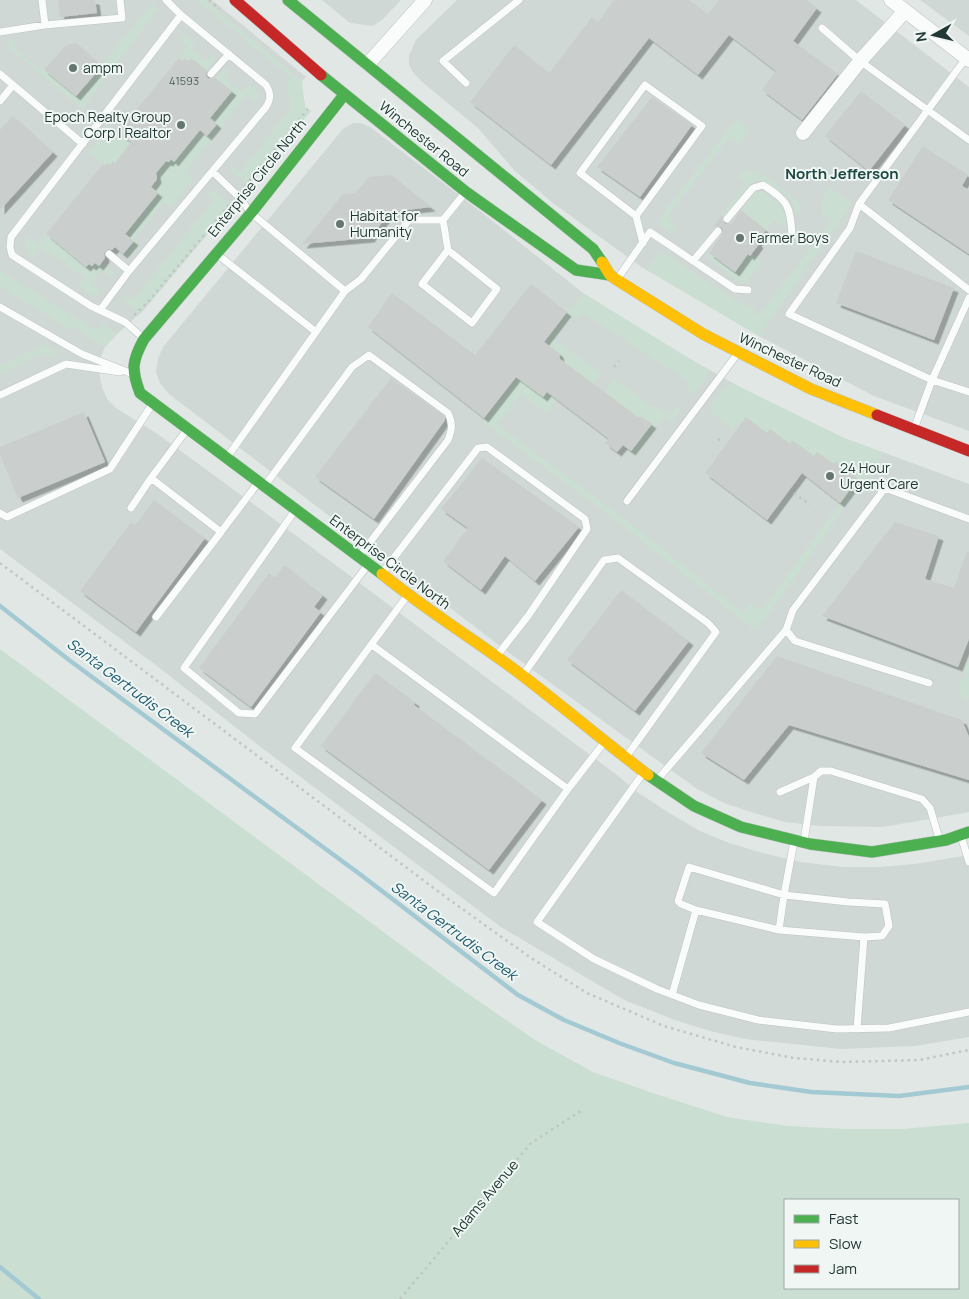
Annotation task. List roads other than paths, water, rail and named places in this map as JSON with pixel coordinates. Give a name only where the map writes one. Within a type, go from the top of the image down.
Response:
[{"type":"street","name":"Winchester Road","points":[[235,0],[344,95],[466,192],[576,270],[613,278],[702,334],[811,389],[969,451]]},
{"type":"street","name":"Winchester Road","points":[[288,0],[593,249],[613,278]]},
{"type":"street","points":[[368,64],[425,0]]},
{"type":"street","points":[[891,0],[968,59]]},
{"type":"street","points":[[803,133],[860,61],[905,11]]},
{"type":"street","name":"Enterprise Circle North","points":[[344,95],[251,213],[144,339],[134,358],[132,374],[140,393],[369,564],[407,595],[523,676],[604,742],[656,781],[694,806],[741,827],[799,842],[872,852],[940,841],[965,834]]},
{"type":"lane","points":[[44,0],[45,25]]},
{"type":"lane","points":[[0,32],[45,25],[122,18],[120,0]]},
{"type":"lane","points":[[100,310],[129,271],[271,100],[270,90],[266,85],[181,15],[166,0]]},
{"type":"lane","points":[[466,83],[443,61],[519,0]]},
{"type":"lane","points":[[144,339],[125,322],[91,306],[12,255],[10,247],[11,237],[181,15]]},
{"type":"lane","points":[[822,28],[860,61],[969,140]]},
{"type":"lane","points":[[211,74],[229,54]]},
{"type":"lane","points":[[968,59],[927,110],[859,204],[850,228],[790,314],[932,380],[969,392]]},
{"type":"lane","points":[[0,74],[83,144]]},
{"type":"lane","points":[[0,101],[13,85]]},
{"type":"lane","points":[[636,216],[702,126],[645,85],[580,173],[636,216],[642,243]]},
{"type":"lane","points":[[212,172],[237,195],[251,213],[345,290]]},
{"type":"lane","points":[[727,219],[753,188],[763,185],[786,202],[791,215],[792,234]]},
{"type":"lane","points":[[227,458],[345,290],[361,279],[410,220],[442,220],[466,192]]},
{"type":"lane","points":[[859,204],[969,290]]},
{"type":"lane","points":[[442,220],[448,250],[496,289],[472,323],[422,284],[448,250]]},
{"type":"lane","points":[[693,261],[718,230]]},
{"type":"lane","points":[[613,278],[650,232],[735,289],[748,290]]},
{"type":"lane","points":[[108,254],[129,271]]},
{"type":"lane","points":[[216,254],[316,332]]},
{"type":"lane","points":[[914,429],[932,380],[969,298]]},
{"type":"lane","points":[[0,306],[82,354],[132,374]]},
{"type":"lane","points":[[627,501],[738,353]]},
{"type":"lane","points":[[156,617],[352,367],[369,355],[448,413],[452,421],[452,431],[448,440],[359,557]]},
{"type":"lane","points":[[0,395],[66,364],[132,374]]},
{"type":"lane","points":[[0,513],[7,517],[110,469],[153,402]]},
{"type":"lane","points":[[131,508],[188,429]]},
{"type":"lane","points":[[381,574],[478,448],[487,447],[495,452],[585,519],[587,529],[528,616],[496,657]]},
{"type":"lane","points":[[151,478],[221,532]]},
{"type":"lane","points":[[656,781],[786,630],[793,610],[885,488],[969,519]]},
{"type":"lane","points":[[295,510],[184,668],[239,713],[255,714],[369,564]]},
{"type":"lane","points":[[523,676],[604,560],[618,558],[708,623],[716,632],[626,758]]},
{"type":"lane","points":[[407,595],[295,748],[494,893],[604,742]]},
{"type":"lane","points":[[786,630],[795,641],[929,683]]},
{"type":"lane","points":[[372,645],[568,789]]},
{"type":"lane","points":[[780,792],[814,777],[821,771],[831,771],[922,799],[930,808],[940,841]]},
{"type":"lane","points":[[644,772],[537,922],[594,959],[657,989],[700,1005],[758,1020],[837,1029],[889,1028],[969,1012]]},
{"type":"lane","points":[[779,930],[784,895],[814,777]]},
{"type":"lane","points":[[965,834],[969,862]]},
{"type":"lane","points":[[689,867],[784,895],[885,904],[889,926],[882,936],[864,937],[779,930],[696,910],[681,904],[678,900],[689,867]]},
{"type":"lane","points":[[672,995],[696,910]]},
{"type":"lane","points":[[857,1028],[864,937]]},
{"type":"waterway","name":"Santa Gertrudis Creek","points":[[0,606],[69,660],[361,875],[518,995],[564,1020],[674,1063],[750,1083],[811,1092],[899,1096],[969,1087]]},
{"type":"waterway","points":[[0,1267],[39,1299]]},
{"type":"place","name":"ampm","points":[[73,68]]},
{"type":"place","name":"Epoch Realty Group Corp | Realtor","points":[[181,125]]},
{"type":"place","name":"Habitat for Humanity","points":[[340,224]]},
{"type":"place","name":"Farmer Boys","points":[[740,238]]},
{"type":"place","name":"24 Hour Urgent Care","points":[[830,476]]},
{"type":"district","name":"North Jefferson","points":[[842,174]]}]
